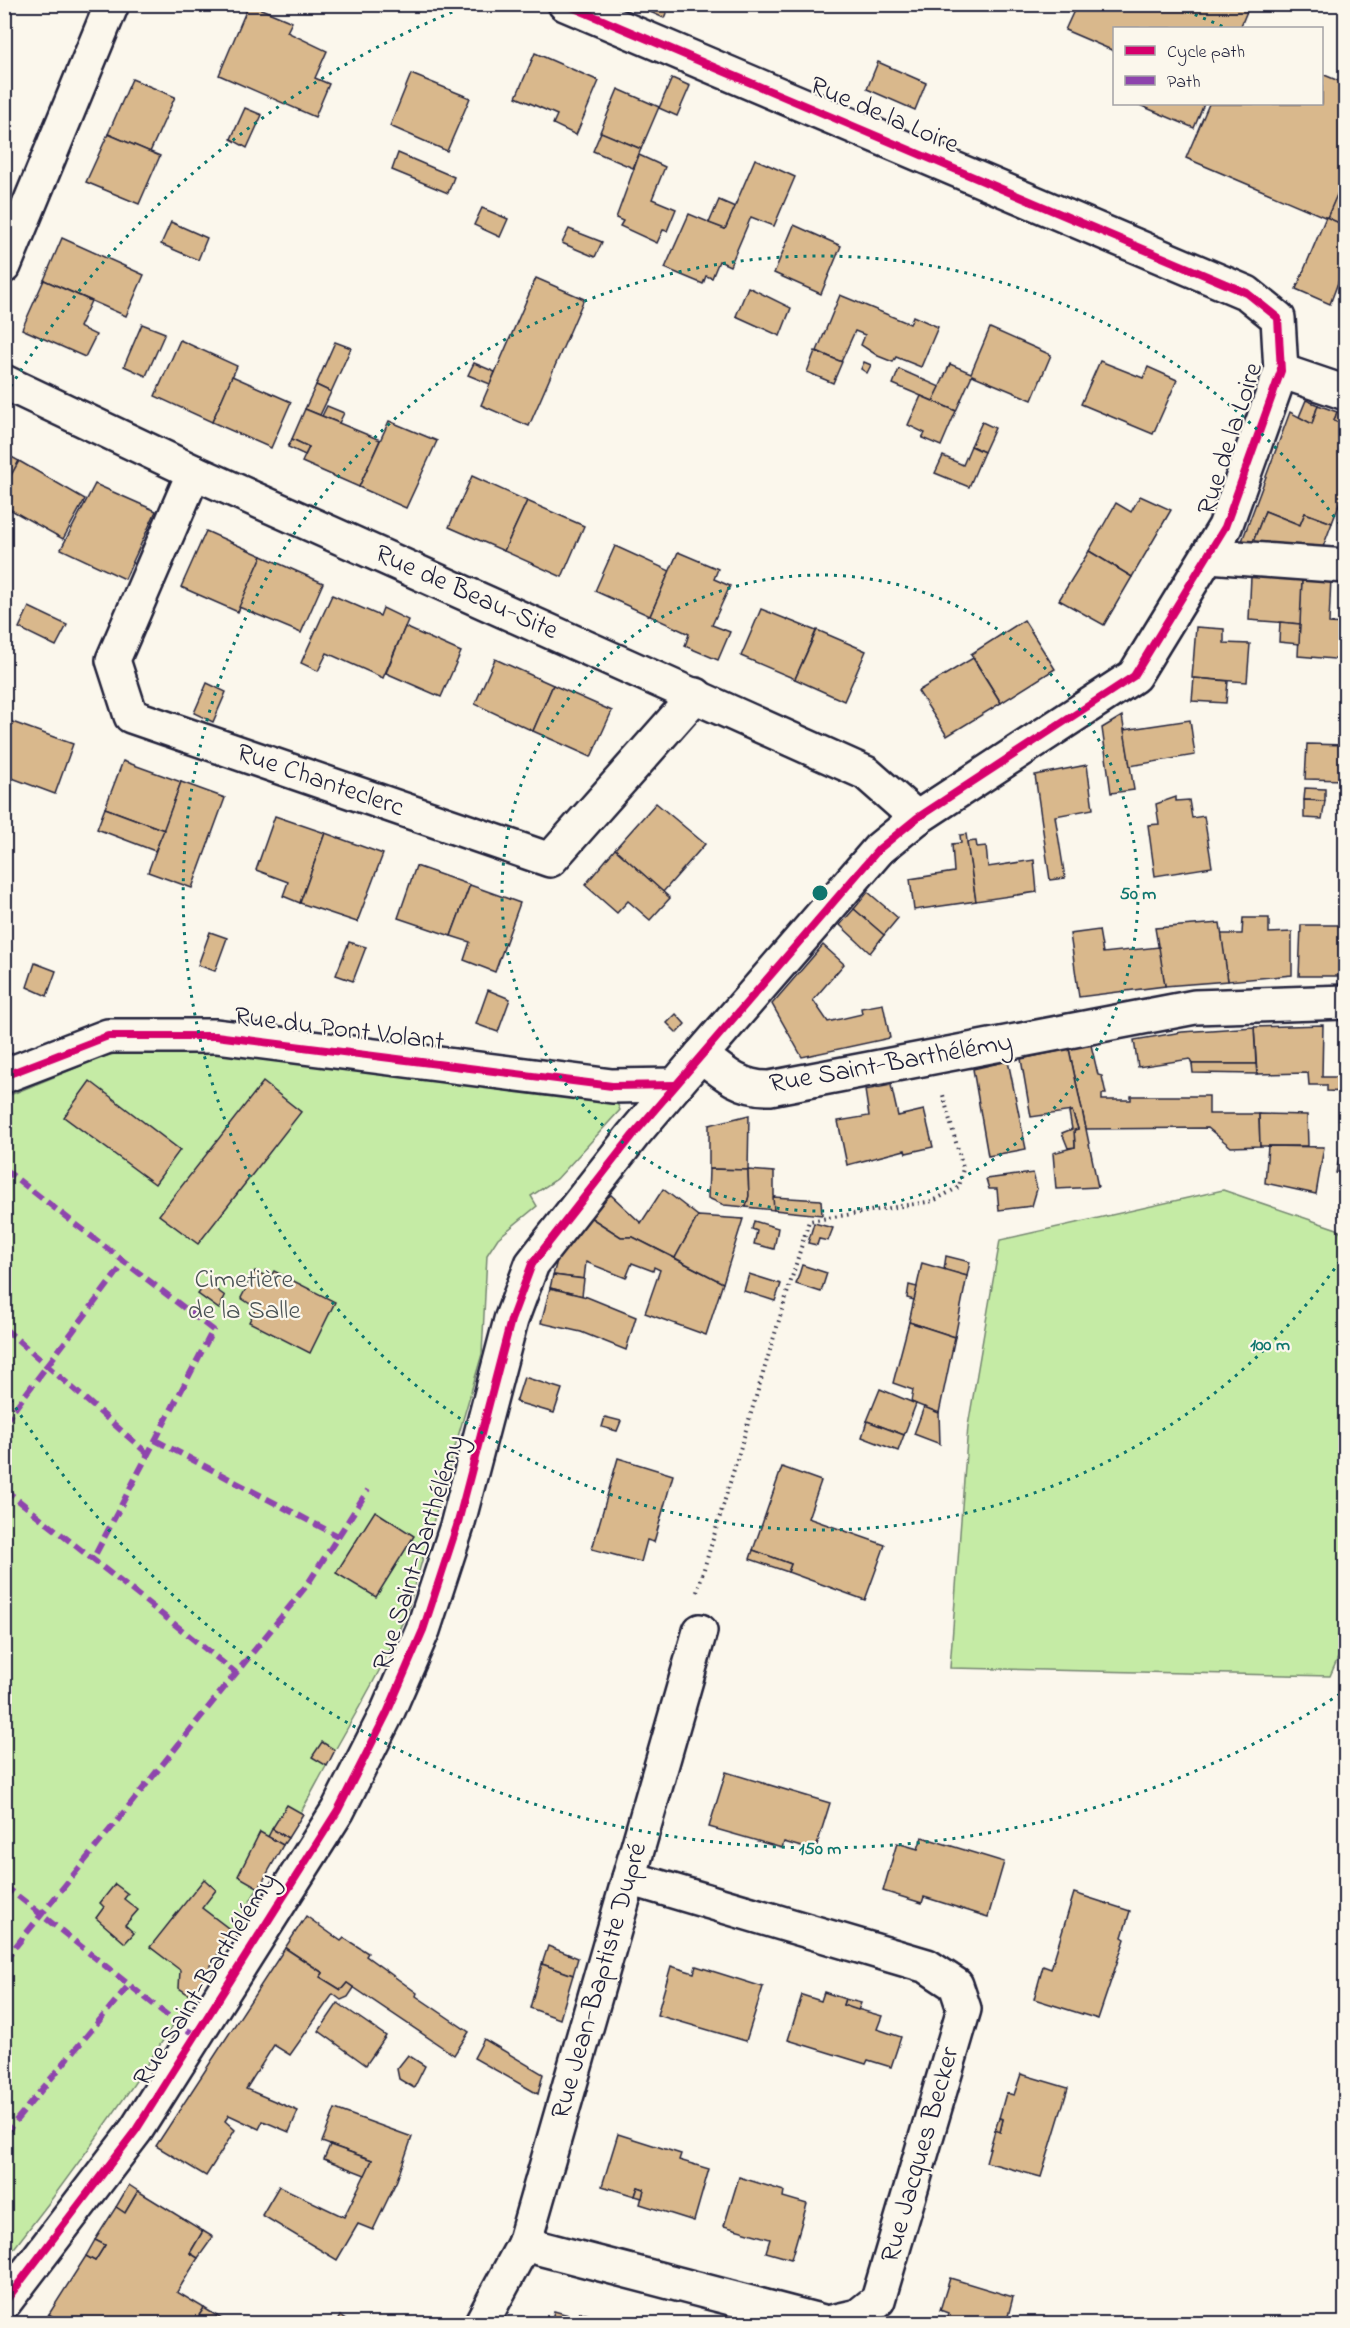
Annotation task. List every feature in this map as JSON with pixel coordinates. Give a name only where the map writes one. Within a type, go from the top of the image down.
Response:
[{"type":"street","points":[[4,266],[112,4]]},
{"type":"street","name":"Rue de la Loire","points":[[565,4],[1247,293],[1278,318],[1281,371],[1225,527],[1134,676],[917,818],[879,849],[701,1055]]},
{"type":"street","points":[[1281,371],[1346,393]]},
{"type":"street","name":"Rue de Beau-Site","points":[[4,382],[194,472],[866,773],[917,818]]},
{"type":"street","name":"Rue Chanteclerc","points":[[194,472],[113,660],[131,716],[550,860],[696,695]]},
{"type":"street","points":[[1209,556],[1346,566]]},
{"type":"street","name":"Rue Saint-Barthélémy","points":[[4,2303],[136,2130],[338,1810],[387,1713],[423,1630],[457,1526],[511,1320],[525,1279],[546,1243],[701,1055],[730,1078],[754,1089],[770,1088],[1195,1007],[1346,1002]]},
{"type":"street","name":"Rue du Pont Volant","points":[[4,1077],[108,1036],[216,1036],[612,1086],[675,1086]]},
{"type":"street","name":"Rue Jean-Baptiste Dupré","points":[[481,2324],[524,2244],[700,1631]]},
{"type":"street","name":"Rue Jacques Becker","points":[[524,2244],[827,2323],[858,2316],[878,2300],[964,2009],[956,1985],[927,1966],[629,1878]]},
{"type":"path","points":[[700,1631],[694,1601],[809,1221],[933,1201],[959,1187],[963,1168],[933,1057]]},
{"type":"green space","name":"Cimetière de la Salle","points":[[127,1051],[228,1051],[617,1103],[620,1110],[557,1179],[531,1196],[537,1206],[498,1238],[487,1255],[482,1354],[408,1609],[379,1671],[289,1834],[215,1960],[93,2143],[5,2260],[5,1097],[102,1057]]},
{"type":"green space","points":[[1223,1190],[1337,1229],[1345,1237],[1346,1640],[1330,1676],[950,1668],[968,1426],[1000,1240]]},
{"type":"building","points":[[249,4],[292,22],[287,32],[327,51],[315,78],[329,84],[315,117],[219,75]]},
{"type":"building","points":[[650,4],[669,6],[664,18],[648,11]]},
{"type":"building","points":[[1077,4],[1250,4],[1240,27],[1113,27],[1113,51],[1065,30]]},
{"type":"building","points":[[535,53],[599,81],[576,135],[553,124],[557,115],[516,97]]},
{"type":"building","points":[[878,62],[926,83],[915,110],[867,89]]},
{"type":"building","points":[[411,74],[470,98],[447,151],[390,126]]},
{"type":"building","points":[[1323,74],[1346,84],[1346,176],[1327,218],[1186,158],[1209,105],[1323,105]]},
{"type":"building","points":[[672,78],[690,86],[677,116],[659,108]]},
{"type":"building","points":[[132,79],[175,97],[150,152],[108,134]]},
{"type":"building","points":[[618,89],[659,107],[641,149],[600,132]]},
{"type":"building","points":[[1139,105],[1204,105],[1194,128]]},
{"type":"building","points":[[245,108],[262,115],[247,148],[231,139]]},
{"type":"building","points":[[601,132],[641,149],[633,168],[593,151]]},
{"type":"building","points":[[108,134],[160,156],[139,204],[86,182]]},
{"type":"building","points":[[398,153],[454,177],[448,193],[392,170]]},
{"type":"building","points":[[639,155],[665,167],[652,199],[676,209],[667,231],[663,230],[657,243],[620,226],[623,221],[616,218]]},
{"type":"building","points":[[755,159],[795,177],[774,226],[751,217],[730,266],[719,261],[712,278],[706,276],[703,284],[665,268],[689,214],[725,229]]},
{"type":"building","points":[[1346,176],[1346,226],[1327,218]]},
{"type":"building","points":[[719,200],[735,207],[725,229],[709,223]]},
{"type":"building","points":[[482,208],[508,219],[500,237],[474,225]]},
{"type":"building","points":[[1326,217],[1346,226],[1346,261],[1330,304],[1296,289]]},
{"type":"building","points":[[171,222],[207,238],[198,260],[161,244]]},
{"type":"building","points":[[794,225],[841,246],[821,294],[774,273]]},
{"type":"building","points":[[569,229],[602,242],[595,257],[562,243]]},
{"type":"building","points":[[62,238],[144,275],[126,316],[44,280]]},
{"type":"building","points":[[536,278],[584,299],[529,426],[481,405]]},
{"type":"building","points":[[44,280],[91,301],[79,327],[96,335],[85,357],[22,329]]},
{"type":"building","points":[[748,287],[791,308],[780,336],[736,316]]},
{"type":"building","points":[[840,295],[910,324],[913,316],[938,327],[921,367],[896,357],[893,362],[878,356],[861,345],[865,335],[855,331],[841,362],[817,351]]},
{"type":"building","points":[[142,324],[165,333],[146,376],[124,366]]},
{"type":"building","points":[[990,328],[1051,355],[1032,400],[972,375],[956,411],[933,401],[950,364],[971,373]]},
{"type":"building","points":[[180,340],[237,366],[212,422],[155,396]]},
{"type":"building","points":[[335,342],[351,348],[331,392],[316,385]]},
{"type":"building","points":[[815,351],[842,362],[833,383],[807,372]]},
{"type":"building","points":[[1100,361],[1143,378],[1148,367],[1177,380],[1153,434],[1081,404]]},
{"type":"building","points":[[864,362],[871,365],[867,373],[861,369]]},
{"type":"building","points":[[474,363],[495,372],[490,384],[468,375]]},
{"type":"building","points":[[899,369],[940,387],[933,401],[893,384]]},
{"type":"building","points":[[232,376],[291,402],[271,448],[212,422]]},
{"type":"building","points":[[316,385],[331,392],[320,415],[305,409]]},
{"type":"building","points":[[921,396],[956,411],[941,446],[922,438],[925,433],[908,425]]},
{"type":"building","points":[[1306,400],[1318,405],[1312,424],[1299,417]]},
{"type":"building","points":[[1318,405],[1337,412],[1334,421],[1346,425],[1346,487],[1332,523],[1305,513],[1300,525],[1265,511],[1253,542],[1242,541],[1290,412],[1312,424]]},
{"type":"building","points":[[327,406],[344,413],[339,423],[322,416]]},
{"type":"building","points":[[305,409],[380,440],[359,487],[302,462],[309,447],[292,439]]},
{"type":"building","points":[[1337,412],[1346,415],[1346,425],[1334,421]]},
{"type":"building","points":[[389,421],[437,441],[406,508],[359,487]]},
{"type":"building","points":[[982,422],[995,428],[984,452],[971,446]]},
{"type":"building","points":[[292,439],[309,447],[305,455],[288,447]]},
{"type":"building","points":[[971,446],[984,452],[969,487],[935,473],[943,456],[963,465]]},
{"type":"building","points":[[4,453],[19,461],[4,488]]},
{"type":"building","points":[[19,461],[85,499],[63,539],[4,506],[4,488]]},
{"type":"building","points":[[472,476],[527,501],[504,551],[449,527]]},
{"type":"building","points":[[95,484],[156,511],[125,579],[61,549]]},
{"type":"building","points":[[1346,487],[1346,508],[1338,506]]},
{"type":"building","points":[[1140,496],[1171,510],[1132,577],[1089,551],[1116,503],[1131,512]]},
{"type":"building","points":[[527,501],[584,526],[562,577],[504,551]]},
{"type":"building","points":[[1265,511],[1300,525],[1305,513],[1332,523],[1323,547],[1253,542]]},
{"type":"building","points":[[206,531],[262,556],[238,612],[181,587]]},
{"type":"building","points":[[615,546],[670,571],[650,616],[595,591]]},
{"type":"building","points":[[1089,551],[1132,577],[1104,625],[1059,600]]},
{"type":"building","points":[[678,552],[718,569],[714,579],[730,586],[712,625],[730,632],[718,660],[685,646],[689,634],[650,616]]},
{"type":"building","points":[[262,556],[323,583],[301,633],[239,607]]},
{"type":"building","points":[[1302,575],[1331,578],[1329,623],[1346,624],[1346,660],[1298,656]]},
{"type":"building","points":[[1251,576],[1302,579],[1300,624],[1249,620]]},
{"type":"building","points":[[332,595],[380,616],[383,608],[408,620],[383,678],[327,653],[318,671],[301,663]]},
{"type":"building","points":[[29,607],[67,625],[56,646],[19,628]]},
{"type":"building","points":[[761,609],[816,631],[795,679],[741,656]]},
{"type":"building","points":[[1024,620],[1055,669],[1001,703],[971,654]]},
{"type":"building","points":[[1280,622],[1300,624],[1299,644],[1279,642]]},
{"type":"building","points":[[405,627],[461,652],[441,697],[386,673]]},
{"type":"building","points":[[1196,627],[1224,629],[1224,643],[1250,644],[1247,682],[1192,678]]},
{"type":"building","points":[[817,630],[866,651],[844,701],[795,679]]},
{"type":"building","points":[[973,658],[1001,703],[947,736],[918,691]]},
{"type":"building","points":[[495,659],[553,685],[533,731],[475,704]]},
{"type":"building","points":[[1194,678],[1228,681],[1226,703],[1192,701]]},
{"type":"building","points":[[207,683],[226,692],[213,722],[194,713]]},
{"type":"building","points":[[553,685],[612,711],[591,757],[533,731]]},
{"type":"building","points":[[1122,716],[1134,790],[1111,793],[1102,728]]},
{"type":"building","points":[[4,719],[73,744],[55,794],[4,775]]},
{"type":"building","points":[[1190,720],[1195,755],[1130,766],[1124,730]]},
{"type":"building","points":[[1307,744],[1346,745],[1346,780],[1305,779]]},
{"type":"building","points":[[123,761],[181,782],[164,830],[105,808]]},
{"type":"building","points":[[1087,765],[1093,809],[1055,816],[1065,878],[1050,880],[1035,775]]},
{"type":"building","points":[[181,782],[225,798],[192,888],[148,872]]},
{"type":"building","points":[[1305,788],[1325,789],[1325,801],[1304,800]]},
{"type":"building","points":[[1176,797],[1176,801],[1189,800],[1192,818],[1204,816],[1212,867],[1155,876],[1148,825],[1159,824],[1156,804]]},
{"type":"building","points":[[1304,800],[1325,801],[1322,819],[1304,818]]},
{"type":"building","points":[[656,803],[705,844],[663,892],[615,849]]},
{"type":"building","points":[[105,808],[164,830],[155,851],[97,829]]},
{"type":"building","points":[[275,816],[325,833],[300,903],[283,896],[288,882],[256,870]]},
{"type":"building","points":[[325,833],[383,854],[357,922],[300,903]]},
{"type":"building","points":[[966,834],[976,901],[914,910],[910,879],[954,872],[952,844],[961,843],[960,835]]},
{"type":"building","points":[[976,841],[977,847],[986,846],[988,867],[1034,860],[1037,892],[976,901],[967,842]]},
{"type":"building","points":[[615,849],[670,898],[650,920],[628,901],[617,913],[585,885]]},
{"type":"building","points":[[416,866],[470,885],[451,936],[398,918]]},
{"type":"building","points":[[470,885],[520,903],[495,972],[464,960],[470,942],[451,936]]},
{"type":"building","points":[[868,892],[898,918],[884,935],[854,909]]},
{"type":"building","points":[[854,909],[884,935],[870,953],[840,925]]},
{"type":"building","points":[[1243,918],[1269,918],[1269,933],[1292,932],[1292,975],[1228,981],[1221,934],[1242,934]]},
{"type":"building","points":[[1220,923],[1228,981],[1165,986],[1155,928]]},
{"type":"building","points":[[1301,925],[1346,925],[1346,976],[1299,976]]},
{"type":"building","points":[[1099,930],[1103,953],[1159,947],[1165,986],[1079,997],[1070,934]]},
{"type":"building","points":[[210,932],[227,938],[215,971],[198,965]]},
{"type":"building","points":[[349,942],[366,947],[353,981],[336,975]]},
{"type":"building","points":[[823,945],[844,964],[813,1000],[828,1022],[862,1014],[861,1008],[883,1004],[890,1038],[802,1057],[772,1004]]},
{"type":"building","points":[[35,963],[56,971],[47,996],[27,987]]},
{"type":"building","points":[[488,990],[510,999],[498,1032],[476,1024]]},
{"type":"building","points":[[676,1014],[685,1024],[677,1033],[667,1023]]},
{"type":"building","points":[[1323,1025],[1322,1077],[1346,1077],[1346,1092],[1327,1091],[1327,1085],[1309,1085],[1308,1073],[1257,1074],[1254,1027]]},
{"type":"building","points":[[1254,1027],[1256,1064],[1192,1064],[1190,1059],[1138,1067],[1134,1040],[1182,1032]]},
{"type":"building","points":[[1091,1045],[1098,1075],[1102,1076],[1106,1094],[1102,1094],[1102,1100],[1131,1100],[1131,1096],[1209,1096],[1209,1114],[1259,1114],[1260,1146],[1231,1147],[1208,1128],[1086,1129],[1069,1049]]},
{"type":"building","points":[[1069,1049],[1098,1187],[1056,1189],[1053,1153],[1075,1147],[1074,1130],[1078,1129],[1072,1111],[1031,1117],[1021,1059]]},
{"type":"building","points":[[1008,1061],[1026,1149],[988,1156],[973,1069]]},
{"type":"building","points":[[1192,1064],[1256,1064],[1257,1074],[1193,1073]]},
{"type":"building","points":[[90,1081],[180,1150],[155,1184],[64,1117]]},
{"type":"building","points":[[263,1082],[301,1112],[198,1244],[159,1215]]},
{"type":"building","points":[[891,1085],[898,1116],[924,1110],[933,1147],[906,1153],[905,1150],[847,1165],[838,1121],[869,1116],[865,1090]]},
{"type":"building","points":[[1072,1111],[1078,1129],[1074,1130],[1075,1147],[1068,1148],[1062,1133],[1072,1129],[1069,1112]]},
{"type":"building","points":[[1259,1114],[1307,1115],[1308,1146],[1260,1146]]},
{"type":"building","points":[[749,1115],[748,1170],[709,1169],[709,1125]]},
{"type":"building","points":[[1346,1123],[1346,1169],[1344,1175],[1336,1173]]},
{"type":"building","points":[[1268,1146],[1324,1147],[1316,1194],[1265,1183]]},
{"type":"building","points":[[709,1169],[748,1170],[749,1196],[746,1207],[724,1205],[708,1198]]},
{"type":"building","points":[[748,1170],[774,1172],[774,1210],[746,1207],[749,1196]]},
{"type":"building","points":[[1033,1173],[1037,1189],[1032,1206],[999,1210],[997,1189],[989,1189],[986,1179]]},
{"type":"building","points":[[663,1189],[698,1216],[675,1258],[633,1237],[621,1237],[585,1214],[611,1195],[641,1223]]},
{"type":"building","points":[[773,1197],[821,1200],[822,1215],[774,1210]]},
{"type":"building","points":[[585,1214],[621,1237],[633,1237],[723,1283],[706,1335],[645,1313],[660,1270],[654,1267],[653,1271],[632,1263],[626,1278],[586,1262],[584,1279],[553,1275],[558,1257]]},
{"type":"building","points":[[698,1216],[743,1219],[723,1283],[675,1258]]},
{"type":"building","points":[[754,1221],[778,1228],[774,1249],[754,1244],[757,1231],[752,1229]]},
{"type":"building","points":[[814,1223],[833,1228],[828,1241],[819,1239],[817,1245],[808,1243]]},
{"type":"building","points":[[946,1256],[970,1262],[967,1276],[944,1270]]},
{"type":"building","points":[[922,1263],[967,1276],[955,1337],[909,1322]]},
{"type":"building","points":[[802,1265],[827,1273],[821,1292],[796,1284]]},
{"type":"building","points":[[255,1271],[270,1278],[274,1271],[335,1302],[310,1353],[249,1322],[256,1308],[241,1298]]},
{"type":"building","points":[[749,1274],[781,1284],[775,1301],[744,1291]]},
{"type":"building","points":[[553,1275],[584,1279],[582,1296],[550,1288]]},
{"type":"building","points":[[207,1283],[225,1296],[219,1309],[198,1294]]},
{"type":"building","points":[[909,1285],[917,1287],[914,1300],[907,1298]]},
{"type":"building","points":[[550,1288],[587,1297],[636,1317],[626,1350],[581,1332],[541,1323]]},
{"type":"building","points":[[909,1322],[955,1337],[939,1413],[911,1402],[913,1390],[893,1383]]},
{"type":"building","points":[[524,1377],[562,1389],[554,1413],[516,1402]]},
{"type":"building","points":[[880,1389],[916,1404],[904,1435],[867,1421]]},
{"type":"building","points":[[924,1407],[939,1413],[940,1444],[914,1434]]},
{"type":"building","points":[[605,1417],[621,1421],[617,1431],[602,1427]]},
{"type":"building","points":[[867,1421],[904,1435],[898,1451],[862,1437]]},
{"type":"building","points":[[618,1458],[673,1475],[654,1542],[647,1540],[641,1562],[592,1549]]},
{"type":"building","points":[[782,1467],[821,1481],[808,1518],[885,1545],[865,1600],[788,1572],[791,1564],[753,1550]]},
{"type":"building","points":[[375,1511],[414,1536],[376,1597],[336,1573]]},
{"type":"building","points":[[753,1550],[791,1564],[788,1572],[750,1559]]},
{"type":"building","points":[[322,1742],[335,1750],[327,1766],[312,1757]]},
{"type":"building","points":[[726,1772],[830,1803],[815,1851],[784,1842],[782,1848],[709,1827]]},
{"type":"building","points":[[287,1805],[303,1814],[288,1838],[272,1829]]},
{"type":"building","points":[[272,1829],[288,1838],[283,1845],[268,1837]]},
{"type":"building","points":[[260,1832],[283,1845],[259,1888],[238,1876]]},
{"type":"building","points":[[922,1837],[1004,1862],[988,1917],[924,1897],[922,1903],[883,1891],[897,1843],[918,1849]]},
{"type":"building","points":[[204,1879],[216,1890],[202,1908],[232,1931],[192,1997],[179,1988],[180,1970],[150,1947]]},
{"type":"building","points":[[115,1884],[128,1894],[124,1899],[138,1910],[125,1925],[134,1933],[125,1943],[96,1918],[104,1907],[100,1903]]},
{"type":"building","points":[[1074,1893],[1130,1911],[1122,1937],[1125,1939],[1098,2019],[1034,1999],[1043,1966],[1051,1969]]},
{"type":"building","points":[[306,1916],[341,1941],[344,1938],[368,1953],[366,1956],[417,1993],[416,1996],[469,2032],[454,2055],[347,1983],[341,1990],[320,1977],[323,1973],[285,1948]]},
{"type":"building","points":[[548,1946],[578,1958],[573,1975],[542,1964]]},
{"type":"building","points":[[285,1948],[323,1973],[320,1977],[341,1990],[347,1983],[354,1988],[348,1997],[341,2000],[333,1994],[290,2055],[274,2045],[246,2089],[298,2111],[289,2132],[263,2121],[259,2129],[229,2115],[225,2121],[235,2130],[206,2176],[156,2146]]},
{"type":"building","points":[[542,1964],[573,1975],[560,2019],[530,2008]]},
{"type":"building","points":[[671,1966],[694,1973],[696,1966],[763,1987],[746,2041],[657,2015]]},
{"type":"building","points":[[824,1992],[845,1999],[843,2005],[882,2016],[877,2029],[901,2037],[891,2067],[868,2060],[866,2064],[788,2040],[802,1995],[821,2001]]},
{"type":"building","points":[[845,1999],[861,2003],[858,2010],[843,2005]]},
{"type":"building","points":[[338,2003],[386,2036],[366,2065],[319,2031]]},
{"type":"building","points":[[484,2039],[543,2074],[538,2094],[474,2058]]},
{"type":"building","points":[[408,2055],[425,2066],[414,2088],[399,2079],[397,2069]]},
{"type":"building","points":[[1021,2074],[1068,2088],[1041,2177],[986,2162],[995,2130],[1000,2132],[1003,2119],[999,2118],[1006,2093],[1014,2095]]},
{"type":"building","points":[[335,2109],[412,2137],[397,2180],[373,2230],[358,2224],[337,2260],[262,2215],[279,2186],[344,2217],[372,2160],[322,2142]]},
{"type":"building","points":[[999,2118],[1003,2119],[1000,2132],[995,2130]]},
{"type":"building","points":[[618,2134],[681,2154],[679,2160],[709,2169],[694,2221],[640,2204],[644,2189],[638,2187],[635,2196],[602,2186]]},
{"type":"building","points":[[330,2145],[372,2160],[365,2175],[324,2159]]},
{"type":"building","points":[[739,2177],[784,2191],[783,2197],[807,2204],[791,2259],[766,2252],[770,2239],[724,2226]]},
{"type":"building","points":[[129,2185],[138,2191],[125,2213],[116,2207]]},
{"type":"building","points":[[638,2187],[644,2189],[642,2198],[635,2196]]},
{"type":"building","points":[[138,2191],[203,2231],[190,2253],[198,2258],[177,2292],[204,2308],[198,2317],[208,2324],[64,2324],[49,2314],[86,2256],[95,2261],[105,2245],[95,2240],[116,2207],[125,2213]]},
{"type":"building","points":[[203,2231],[213,2237],[198,2258],[190,2253]]},
{"type":"building","points":[[95,2240],[105,2245],[95,2261],[86,2256]]},
{"type":"building","points":[[950,2278],[1013,2297],[1006,2324],[945,2324],[948,2313],[940,2310]]},
{"type":"building","points":[[204,2308],[228,2324],[208,2324],[198,2317]]},
{"type":"building","points":[[554,2311],[594,2322],[595,2317],[617,2323],[551,2324]]},
{"type":"building","points":[[580,2312],[595,2317],[594,2322],[578,2318]]},
{"type":"building","points":[[49,2314],[64,2324],[43,2323]]},
{"type":"building","points":[[340,2316],[348,2322],[347,2324],[335,2324]]},
{"type":"marked path","points":[[4,1169],[213,1330],[93,1559]]},
{"type":"marked path","points":[[4,1423],[125,1262]]},
{"type":"marked path","points":[[4,1328],[148,1454]]},
{"type":"marked path","points":[[155,1440],[338,1536]]},
{"type":"marked path","points":[[4,1489],[236,1673]]},
{"type":"marked path","points":[[4,1961],[307,1585],[368,1490]]},
{"type":"marked path","points":[[4,1885],[182,2027],[196,2035]]},
{"type":"marked path","points":[[4,2135],[129,1985]]},
{"type":"cycle path","points":[[4,2303],[136,2130],[338,1810],[387,1713],[423,1630],[457,1526],[511,1320],[532,1264],[633,1135],[879,849],[917,818],[1134,676],[1225,527],[1281,371],[1278,318],[1247,293],[565,4]]},
{"type":"cycle path","points":[[4,1076],[108,1036],[216,1036],[612,1086],[675,1085]]}]
